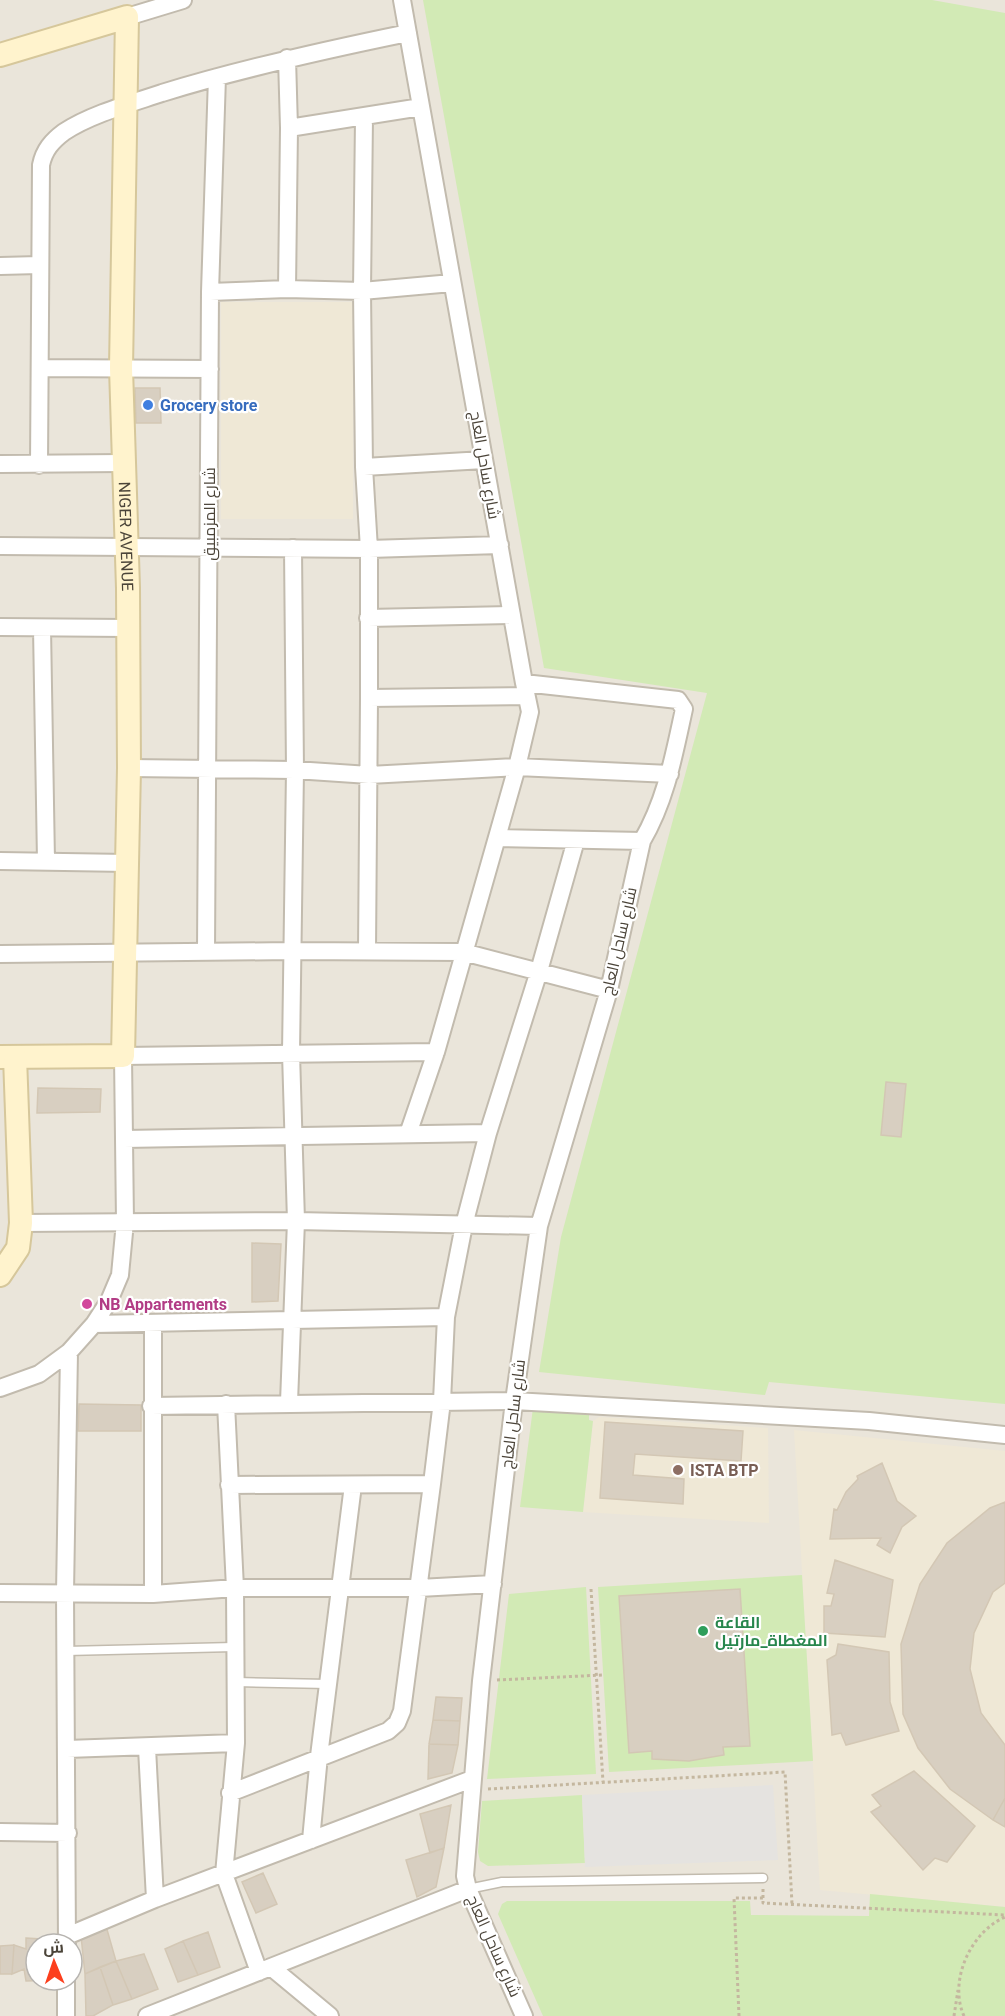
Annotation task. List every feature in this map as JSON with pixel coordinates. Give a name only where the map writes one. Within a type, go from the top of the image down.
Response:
[{"type":"street","points":[[0,55],[127,17],[151,4],[183,0]]},
{"type":"street","name":"شارع ساحل العاج","points":[[402,0],[525,690],[678,700],[684,709],[670,774],[654,820],[642,841],[609,990],[539,1226],[514,1401],[481,1681],[465,1876],[468,1889],[524,2016]]},
{"type":"street","name":"NIGER AVENUE","points":[[123,1056],[129,768],[127,547],[121,368],[123,106],[127,17]]},
{"type":"street","points":[[39,465],[41,368],[39,265],[43,154],[51,143],[66,131],[123,106],[217,77],[287,58],[408,33]]},
{"type":"street","points":[[287,58],[289,128],[287,289]]},
{"type":"street","name":"شارع المزمبيق","points":[[206,952],[210,292],[217,77]]},
{"type":"street","points":[[289,128],[364,118],[421,107]]},
{"type":"street","points":[[364,118],[362,291],[364,467],[369,549],[367,951]]},
{"type":"street","points":[[0,266],[39,265]]},
{"type":"street","points":[[210,292],[287,289],[362,291],[452,283]]},
{"type":"street","points":[[41,368],[210,369]]},
{"type":"street","points":[[364,467],[484,460]]},
{"type":"street","points":[[0,464],[123,463]]},
{"type":"street","points":[[0,546],[369,549],[500,545]]},
{"type":"street","points":[[289,1402],[296,1221],[291,1053],[291,951],[296,770],[293,548]]},
{"type":"street","points":[[368,618],[512,615]]},
{"type":"street","points":[[0,627],[127,628]]},
{"type":"street","points":[[42,628],[46,861]]},
{"type":"street","points":[[369,698],[525,690],[530,712],[498,838],[463,952],[436,1052],[408,1134]]},
{"type":"street","points":[[129,768],[296,770],[369,775],[517,767],[670,774]]},
{"type":"street","points":[[498,838],[642,841]]},
{"type":"street","points":[[230,1793],[319,1756],[388,1731],[397,1723],[402,1711],[442,1401],[446,1317],[464,1225],[488,1133],[539,971],[576,840]]},
{"type":"street","points":[[0,861],[128,863]]},
{"type":"street","points":[[0,954],[463,952],[609,990]]},
{"type":"street","points":[[0,1275],[18,1248],[21,1223],[7,1057],[436,1052]]},
{"type":"street","points":[[0,1388],[39,1374],[69,1352],[94,1324],[120,1275],[125,1222],[123,1056]]},
{"type":"street","points":[[124,1139],[292,1134],[488,1133]]},
{"type":"street","points":[[21,1223],[296,1221],[539,1226]]},
{"type":"street","points":[[94,1324],[446,1317]]},
{"type":"street","points":[[153,1323],[151,1406],[153,1594]]},
{"type":"street","points":[[67,1932],[65,1593],[69,1352]]},
{"type":"street","points":[[151,1406],[289,1402],[514,1401],[869,1421],[1005,1435]]},
{"type":"street","points":[[226,1404],[235,1588],[236,1743],[224,1874],[265,1969],[330,2016]]},
{"type":"street","points":[[229,1485],[432,1484]]},
{"type":"street","points":[[311,1840],[319,1756],[353,1485]]},
{"type":"street","points":[[0,1593],[153,1594],[235,1588],[419,1588],[493,1584]]},
{"type":"street","points":[[67,1749],[147,1748],[236,1743]]},
{"type":"street","points":[[147,1748],[156,1899]]},
{"type":"street","points":[[84,1932],[156,1899],[311,1840],[472,1785]]},
{"type":"street","points":[[0,1832],[68,1833]]},
{"type":"street","points":[[147,2016],[468,1889]]},
{"type":"street","points":[[66,1992],[66,2016]]},
{"type":"lane","points":[[66,1651],[234,1647]]},
{"type":"lane","points":[[236,1682],[328,1684]]},
{"type":"lane","points":[[468,1889],[502,1882],[763,1878]]},
{"type":"path","points":[[591,1589],[603,1783]]},
{"type":"path","points":[[481,1681],[603,1675]]},
{"type":"path","points":[[472,1785],[603,1783],[784,1772],[792,1904]]},
{"type":"path","points":[[763,1878],[763,1903],[1005,1916]]},
{"type":"path","points":[[739,2016],[734,1898],[763,1898]]},
{"type":"path","points":[[954,2016],[965,1960],[978,1937],[1005,1916]]},
{"type":"path","points":[[959,1985],[964,2016]]},
{"type":"shaded area","points":[[0,0],[1005,0],[1005,2016],[0,2016]]},
{"type":"shaded area","points":[[221,302],[353,302],[353,519],[221,519]]},
{"type":"shaded area","name":"ISTA BTP","points":[[599,1417],[768,1428],[769,1523],[583,1512],[593,1421]]},
{"type":"shaded area","points":[[794,1430],[1005,1451],[1005,1907],[820,1890]]},
{"type":"shaded area","points":[[773,1785],[778,1860],[585,1867],[582,1795]]},
{"type":"green space","points":[[423,0],[932,0],[1005,13],[1005,1404],[769,1382],[765,1395],[539,1372],[561,1237],[707,693],[544,668]]},
{"type":"green space","points":[[533,1408],[589,1413],[589,1420],[593,1421],[583,1512],[520,1507]]},
{"type":"green space","name":"القاعة المغطاة_مارتيل","points":[[802,1575],[813,1761],[609,1772],[598,1587]]},
{"type":"green space","points":[[586,1587],[596,1774],[487,1779],[509,1594]]},
{"type":"green space","points":[[582,1795],[585,1863],[488,1866],[480,1861],[478,1852],[482,1801]]},
{"type":"green space","points":[[870,1894],[1005,1907],[1005,2016],[543,2016],[498,1914],[502,1904],[507,1901],[750,1901],[751,1915],[869,1916]]},
{"type":"building","name":"Grocery store","points":[[135,388],[160,388],[161,423],[136,423]]},
{"type":"building","points":[[886,1082],[906,1084],[901,1137],[881,1135]]},
{"type":"building","points":[[38,1088],[101,1089],[100,1112],[37,1113]]},
{"type":"building","points":[[252,1243],[281,1244],[278,1301],[252,1302]]},
{"type":"building","points":[[79,1404],[141,1405],[141,1431],[78,1431]]},
{"type":"building","points":[[605,1422],[743,1431],[741,1461],[635,1454],[633,1475],[684,1479],[683,1504],[600,1498]]},
{"type":"building","points":[[882,1463],[897,1501],[916,1516],[902,1527],[890,1553],[877,1545],[881,1538],[830,1539],[834,1509],[837,1510],[846,1492],[858,1479],[857,1476]]},
{"type":"building","points":[[1005,1502],[1005,1583],[993,1592],[974,1633],[970,1669],[981,1713],[1005,1745],[1005,1798],[993,1820],[950,1789],[918,1748],[903,1714],[901,1644],[920,1584],[947,1543],[990,1508]]},
{"type":"building","points":[[835,1560],[893,1580],[885,1637],[824,1633],[824,1606],[831,1606],[834,1594],[827,1593]]},
{"type":"building","points":[[740,1589],[750,1746],[723,1747],[724,1755],[689,1761],[652,1759],[652,1751],[629,1753],[619,1596]]},
{"type":"building","points":[[838,1644],[889,1652],[890,1702],[899,1731],[846,1745],[841,1733],[832,1735],[827,1660],[836,1655]]},
{"type":"building","points":[[436,1697],[462,1698],[460,1721],[433,1720]]},
{"type":"building","points":[[433,1720],[460,1721],[458,1745],[429,1744]]},
{"type":"building","points":[[429,1744],[458,1745],[452,1773],[428,1779]]},
{"type":"building","points":[[914,1771],[975,1826],[947,1862],[935,1858],[923,1870],[871,1812],[881,1806],[872,1795]]},
{"type":"building","points":[[1005,1798],[1005,1827],[993,1820]]},
{"type":"building","points":[[451,1805],[444,1848],[430,1853],[420,1814]]},
{"type":"building","points":[[444,1848],[436,1887],[417,1897],[406,1860]]},
{"type":"building","points":[[263,1873],[277,1904],[256,1913],[242,1882]]},
{"type":"building","points":[[106,1926],[116,1961],[85,1974],[84,1935]]},
{"type":"building","points":[[208,1932],[220,1967],[198,1975],[183,1941]]},
{"type":"building","points":[[183,1941],[198,1975],[178,1982],[165,1949]]},
{"type":"building","points":[[14,1945],[24,1948],[24,1969],[12,1974]]},
{"type":"building","points":[[14,1945],[12,1974],[0,1974],[0,1946]]},
{"type":"building","points":[[144,1954],[158,1989],[132,1999],[116,1961]]},
{"type":"building","points":[[116,1961],[132,1999],[113,2005],[100,1967]]},
{"type":"building","points":[[100,1967],[113,2005],[93,2016],[86,2016],[85,1974]]},
{"type":"place","name":"Grocery store","points":[[148,405]]},
{"type":"place","name":"NB Appartements","points":[[87,1304]]},
{"type":"place","name":"ISTA BTP","points":[[678,1470]]},
{"type":"place","name":"القاعة المغطاة_مارتيل","points":[[703,1631]]}]
